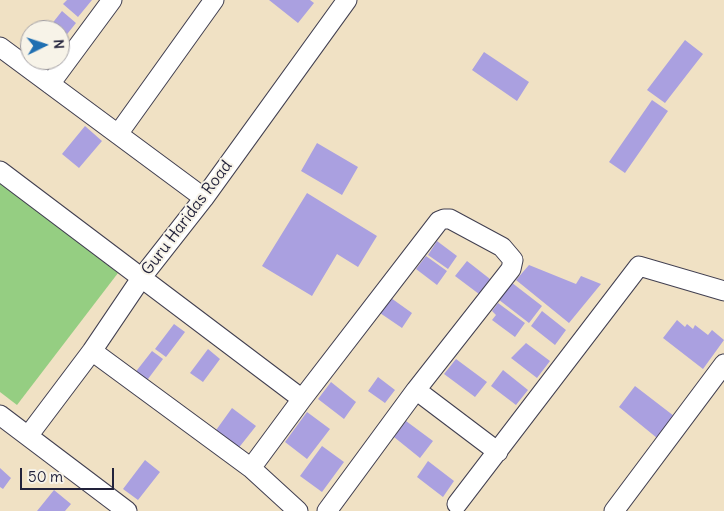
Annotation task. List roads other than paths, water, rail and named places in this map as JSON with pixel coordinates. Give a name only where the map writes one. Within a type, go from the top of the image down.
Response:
[{"type":"street","points":[[50,84],[112,0]]},
{"type":"street","points":[[118,134],[214,0]]},
{"type":"street","name":"Guru Haridas Road","points":[[28,436],[92,351],[142,278],[204,198],[347,0]]},
{"type":"street","points":[[0,47],[204,198]]},
{"type":"street","points":[[0,172],[302,399]]},
{"type":"street","points":[[251,468],[439,221],[450,219],[502,248],[513,260],[511,269],[416,390],[327,511]]},
{"type":"street","points":[[458,504],[638,266],[724,291]]},
{"type":"street","points":[[92,351],[251,468],[298,511]]},
{"type":"street","points":[[614,511],[724,364]]},
{"type":"street","points":[[416,390],[498,452]]},
{"type":"street","points":[[0,415],[127,511]]}]
